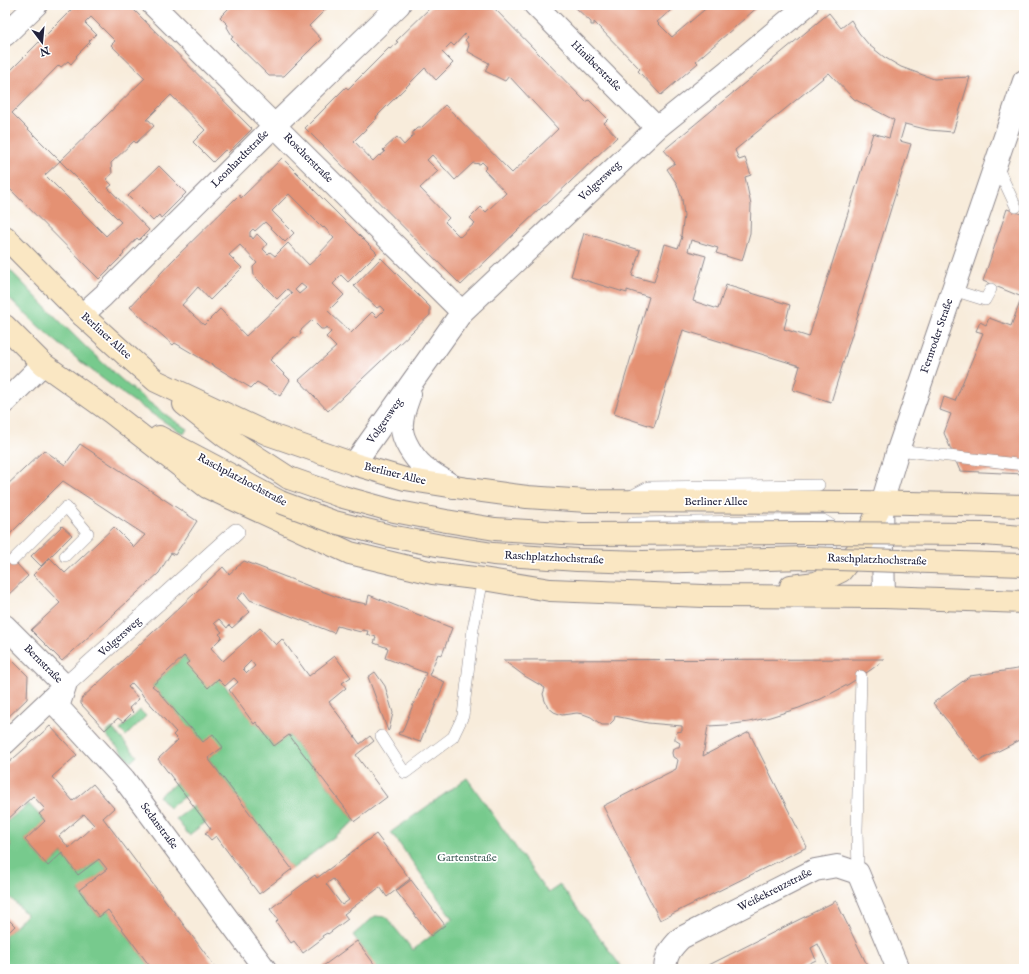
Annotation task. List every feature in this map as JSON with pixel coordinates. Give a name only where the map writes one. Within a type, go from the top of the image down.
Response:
[{"type":"main road","name":"Berliner Allee","points":[[5,237],[82,315],[156,381],[268,434],[354,464],[405,479],[527,497],[587,501],[882,503],[1024,506]]},
{"type":"main road","points":[[5,326],[43,364],[112,413],[208,487],[350,553],[433,573],[550,590],[704,596],[884,597],[1024,602]]},
{"type":"main road","points":[[156,381],[226,437],[289,478],[343,497],[446,521],[495,529],[579,534],[807,532],[984,534],[1024,537]]},
{"type":"main road","name":"Raschplatzhochstraße","points":[[112,413],[280,502],[334,522],[390,536],[442,546],[493,554],[599,561],[643,562],[806,558],[1024,565]]},
{"type":"main road","points":[[704,596],[816,583],[841,571],[862,545],[882,503]]},
{"type":"street","points":[[5,35],[36,5]]},
{"type":"street","name":"Roscherstraße","points":[[153,5],[462,312]]},
{"type":"street","name":"Leonhardtstraße","points":[[82,315],[399,5]]},
{"type":"street","name":"Hinüberstraße","points":[[535,5],[658,128]]},
{"type":"street","name":"Volgersweg","points":[[354,464],[462,312],[658,128],[807,5]]},
{"type":"street","name":"Fernroder Straße","points":[[884,597],[882,503],[898,450],[1024,81]]},
{"type":"street","points":[[5,402],[43,364]]},
{"type":"street","name":"Volgersweg","points":[[415,378],[403,418],[402,429],[405,440],[410,450],[422,465],[454,487]]},
{"type":"street","name":"Volgersweg","points":[[5,743],[65,686],[236,532]]},
{"type":"street","name":"Bernstraße","points":[[5,626],[65,686]]},
{"type":"street","name":"Sedanstraße","points":[[65,686],[58,707],[124,779],[265,969]]},
{"type":"street","name":"Weißekreuzstraße","points":[[668,959],[682,938],[815,870],[837,866],[858,873]]},
{"type":"street","points":[[858,873],[898,969]]},
{"type":"lane","points":[[996,165],[1016,208]]},
{"type":"lane","points":[[953,290],[986,300],[991,289]]},
{"type":"lane","points":[[898,450],[1024,465]]},
{"type":"lane","points":[[621,501],[648,487],[819,485]]},
{"type":"lane","points":[[698,521],[721,502]]},
{"type":"lane","points":[[13,560],[66,507],[88,533],[65,556]]},
{"type":"lane","points":[[609,524],[698,521],[823,520],[831,525],[831,566],[816,583]]},
{"type":"lane","points":[[381,736],[404,773],[453,737],[463,716],[473,629],[482,579]]},
{"type":"lane","points":[[858,873],[857,830],[861,676]]},
{"type":"green space","points":[[5,265],[69,331],[114,373],[137,393],[187,429],[184,434],[149,412],[99,376],[34,322],[5,294]]},
{"type":"green space","points":[[184,656],[189,662],[187,664],[218,679],[229,690],[254,724],[256,722],[274,746],[289,735],[355,821],[292,869],[208,758],[223,747],[203,742],[191,727],[190,728],[152,686]]},
{"type":"green space","points":[[140,710],[146,716],[126,736],[120,730]]},
{"type":"green space","points":[[112,728],[137,756],[131,762],[105,734]]},
{"type":"green space","name":"Gartenstraße","points":[[467,778],[548,893],[560,885],[623,969],[378,969],[353,935],[375,916],[386,917],[413,950],[453,919],[391,832]]},
{"type":"green space","points":[[176,783],[186,795],[169,808],[159,796]]},
{"type":"green space","points":[[29,804],[45,821],[25,840],[48,866],[62,853],[78,875],[99,859],[107,869],[79,891],[99,917],[108,910],[152,969],[5,969],[5,936],[27,915],[5,892],[5,850],[11,844],[5,837],[5,823]]},
{"type":"green space","points":[[194,806],[206,822],[189,835],[176,819]]},
{"type":"building","points":[[76,5],[129,5],[252,129],[228,153],[225,150],[213,162],[193,142],[205,130],[171,95],[146,120],[149,120],[154,126],[136,143],[134,141],[111,163],[112,174],[106,179],[112,185],[108,188],[149,230],[139,240],[137,238],[123,253],[124,254],[99,279],[5,184],[5,76]],"holes":[[[91,17],[115,41],[111,45],[145,78],[60,161],[12,113],[59,65],[61,67],[68,61],[71,64],[77,57],[76,56],[90,42],[89,41],[96,34],[85,23]],[[60,161],[121,222],[106,236],[45,175]]]},
{"type":"building","points":[[230,5],[330,5],[309,26],[321,39],[284,76],[269,76],[231,39],[233,37],[227,27],[228,25],[220,17],[231,6]]},
{"type":"building","points":[[433,5],[491,5],[586,102],[589,100],[608,119],[604,123],[617,137],[461,285],[305,128],[346,87],[348,89],[389,48],[390,49],[398,42],[396,41]],"holes":[[[465,34],[468,37],[465,40],[469,45],[467,51],[489,63],[485,71],[505,81],[509,76],[558,129],[512,173],[445,105],[421,128],[417,128],[413,132],[413,136],[404,145],[397,137],[383,150],[385,152],[373,161],[354,141],[425,68],[436,80],[453,63],[442,52],[451,43],[454,46]],[[432,155],[455,180],[473,163],[480,164],[482,162],[487,167],[484,170],[506,193],[486,212],[481,207],[470,218],[475,223],[460,237],[445,222],[449,218],[420,188],[438,171],[427,160]]]},
{"type":"building","points":[[573,5],[677,5],[657,22],[672,37],[710,5],[760,5],[696,61],[698,63],[661,95],[638,71],[640,69],[594,22],[594,25],[591,25],[591,22],[575,7],[573,7]]},
{"type":"building","points":[[829,13],[841,28],[851,20],[869,45],[884,57],[901,67],[934,79],[970,77],[953,132],[929,130],[905,124],[900,141],[911,144],[831,402],[793,390],[800,366],[683,330],[654,427],[614,414],[649,297],[627,290],[627,293],[571,276],[584,233],[640,250],[632,276],[654,282],[665,244],[678,248],[682,237],[684,216],[682,199],[677,184],[667,169],[675,163],[664,150]],"holes":[[[829,73],[854,99],[894,120],[889,138],[873,133],[809,337],[784,329],[790,305],[726,285],[718,309],[693,301],[706,256],[688,251],[691,240],[718,248],[716,253],[742,261],[750,233],[751,205],[745,177],[751,175],[745,158],[739,160],[735,150]]]},
{"type":"building","points":[[282,158],[377,253],[348,282],[341,275],[333,284],[344,295],[328,311],[351,333],[372,312],[377,317],[384,310],[380,306],[377,308],[354,286],[381,258],[430,307],[430,315],[328,411],[299,380],[336,347],[326,337],[331,332],[327,327],[321,329],[312,320],[300,331],[301,334],[296,338],[294,337],[270,360],[290,380],[280,396],[257,382],[251,388],[175,343],[173,345],[130,307],[171,262],[239,195],[241,198]],"holes":[[[289,194],[334,238],[320,253],[321,254],[309,265],[288,243],[275,256],[270,252],[268,254],[263,249],[267,244],[257,234],[253,239],[251,236],[250,237],[250,232],[253,229],[255,231],[265,222],[285,242],[294,233],[272,211]],[[240,245],[257,263],[253,267],[254,276],[277,299],[287,289],[292,293],[246,336],[220,309],[204,325],[182,305],[198,287],[210,300],[242,268],[229,255]],[[301,284],[306,288],[299,294],[295,290]]]},
{"type":"building","points":[[159,166],[186,193],[161,218],[159,215],[153,221],[128,196]]},
{"type":"building","points":[[1007,209],[1024,215],[1024,474],[960,471],[944,433],[951,414],[940,410],[944,397],[955,401],[983,333],[976,331],[980,322],[986,325],[989,318],[1011,326],[1022,297],[983,281]]},
{"type":"building","points":[[80,444],[197,521],[175,555],[171,553],[159,573],[62,661],[31,630],[60,603],[33,575],[50,558],[65,573],[114,527],[134,547],[145,535],[63,481],[5,539],[5,487],[44,450],[65,465]]},
{"type":"building","points":[[62,526],[72,535],[41,566],[31,556]]},
{"type":"building","points":[[5,551],[28,576],[5,598]]},
{"type":"building","points":[[244,561],[345,600],[367,604],[369,595],[452,628],[442,655],[438,654],[429,675],[445,682],[420,742],[398,734],[399,732],[402,732],[426,673],[385,658],[388,648],[374,643],[376,637],[367,634],[368,631],[362,630],[361,632],[337,626],[334,633],[250,600],[244,592],[237,598],[250,612],[232,628],[229,625],[227,628],[219,619],[214,623],[222,632],[219,634],[222,637],[211,648],[223,661],[260,628],[276,645],[282,639],[309,676],[335,656],[351,677],[342,683],[346,688],[329,702],[360,744],[370,736],[374,741],[356,755],[387,797],[355,821],[289,735],[274,746],[256,722],[254,724],[229,690],[238,682],[234,678],[225,686],[218,679],[208,688],[186,664],[189,662],[184,656],[152,686],[190,728],[191,727],[203,742],[213,734],[223,747],[208,758],[292,869],[259,894],[216,836],[211,840],[205,833],[211,829],[158,759],[178,740],[173,735],[176,732],[132,683],[128,687],[139,699],[129,708],[133,712],[123,722],[118,718],[105,730],[81,704],[81,699],[223,567],[229,574]],"holes":[[[251,661],[255,666],[247,673],[243,669]]]},
{"type":"building","points":[[5,653],[28,676],[27,699],[5,720]]},
{"type":"building","points":[[885,659],[849,684],[821,699],[799,708],[749,722],[708,726],[703,756],[749,732],[807,847],[660,920],[603,806],[676,769],[678,760],[673,757],[672,753],[673,749],[679,747],[680,743],[675,740],[675,735],[677,732],[682,731],[682,726],[648,723],[615,716],[614,720],[609,725],[602,725],[591,717],[583,714],[577,713],[562,715],[554,712],[548,707],[543,694],[545,688],[523,675],[503,660]]},
{"type":"building","points":[[1024,668],[1024,738],[979,761],[933,703],[970,676]]},
{"type":"building","points":[[375,672],[385,686],[393,713],[388,731],[368,677]]},
{"type":"building","points":[[50,726],[77,755],[52,777],[73,801],[93,784],[114,808],[103,818],[217,969],[152,969],[108,910],[99,917],[79,890],[107,869],[99,859],[78,875],[62,853],[48,866],[25,840],[45,821],[39,814],[45,809],[33,796],[5,822],[5,766]],"holes":[[[84,814],[94,825],[69,848],[59,836]]]},
{"type":"building","points":[[376,834],[410,879],[387,897],[380,887],[344,914],[348,919],[328,934],[327,933],[322,936],[323,938],[303,953],[294,941],[291,943],[276,922],[278,920],[270,909],[315,875],[317,878]],"holes":[[[333,879],[349,900],[342,905],[326,884]]]},
{"type":"building","points":[[5,837],[11,844],[5,850]]},
{"type":"building","points":[[411,880],[445,925],[431,936],[396,891]]},
{"type":"building","points":[[836,901],[869,969],[830,969],[818,944],[811,948],[816,960],[798,969],[701,969]]},
{"type":"building","points":[[5,916],[15,926],[5,936]]},
{"type":"building","points":[[357,941],[378,969],[319,969]]}]
